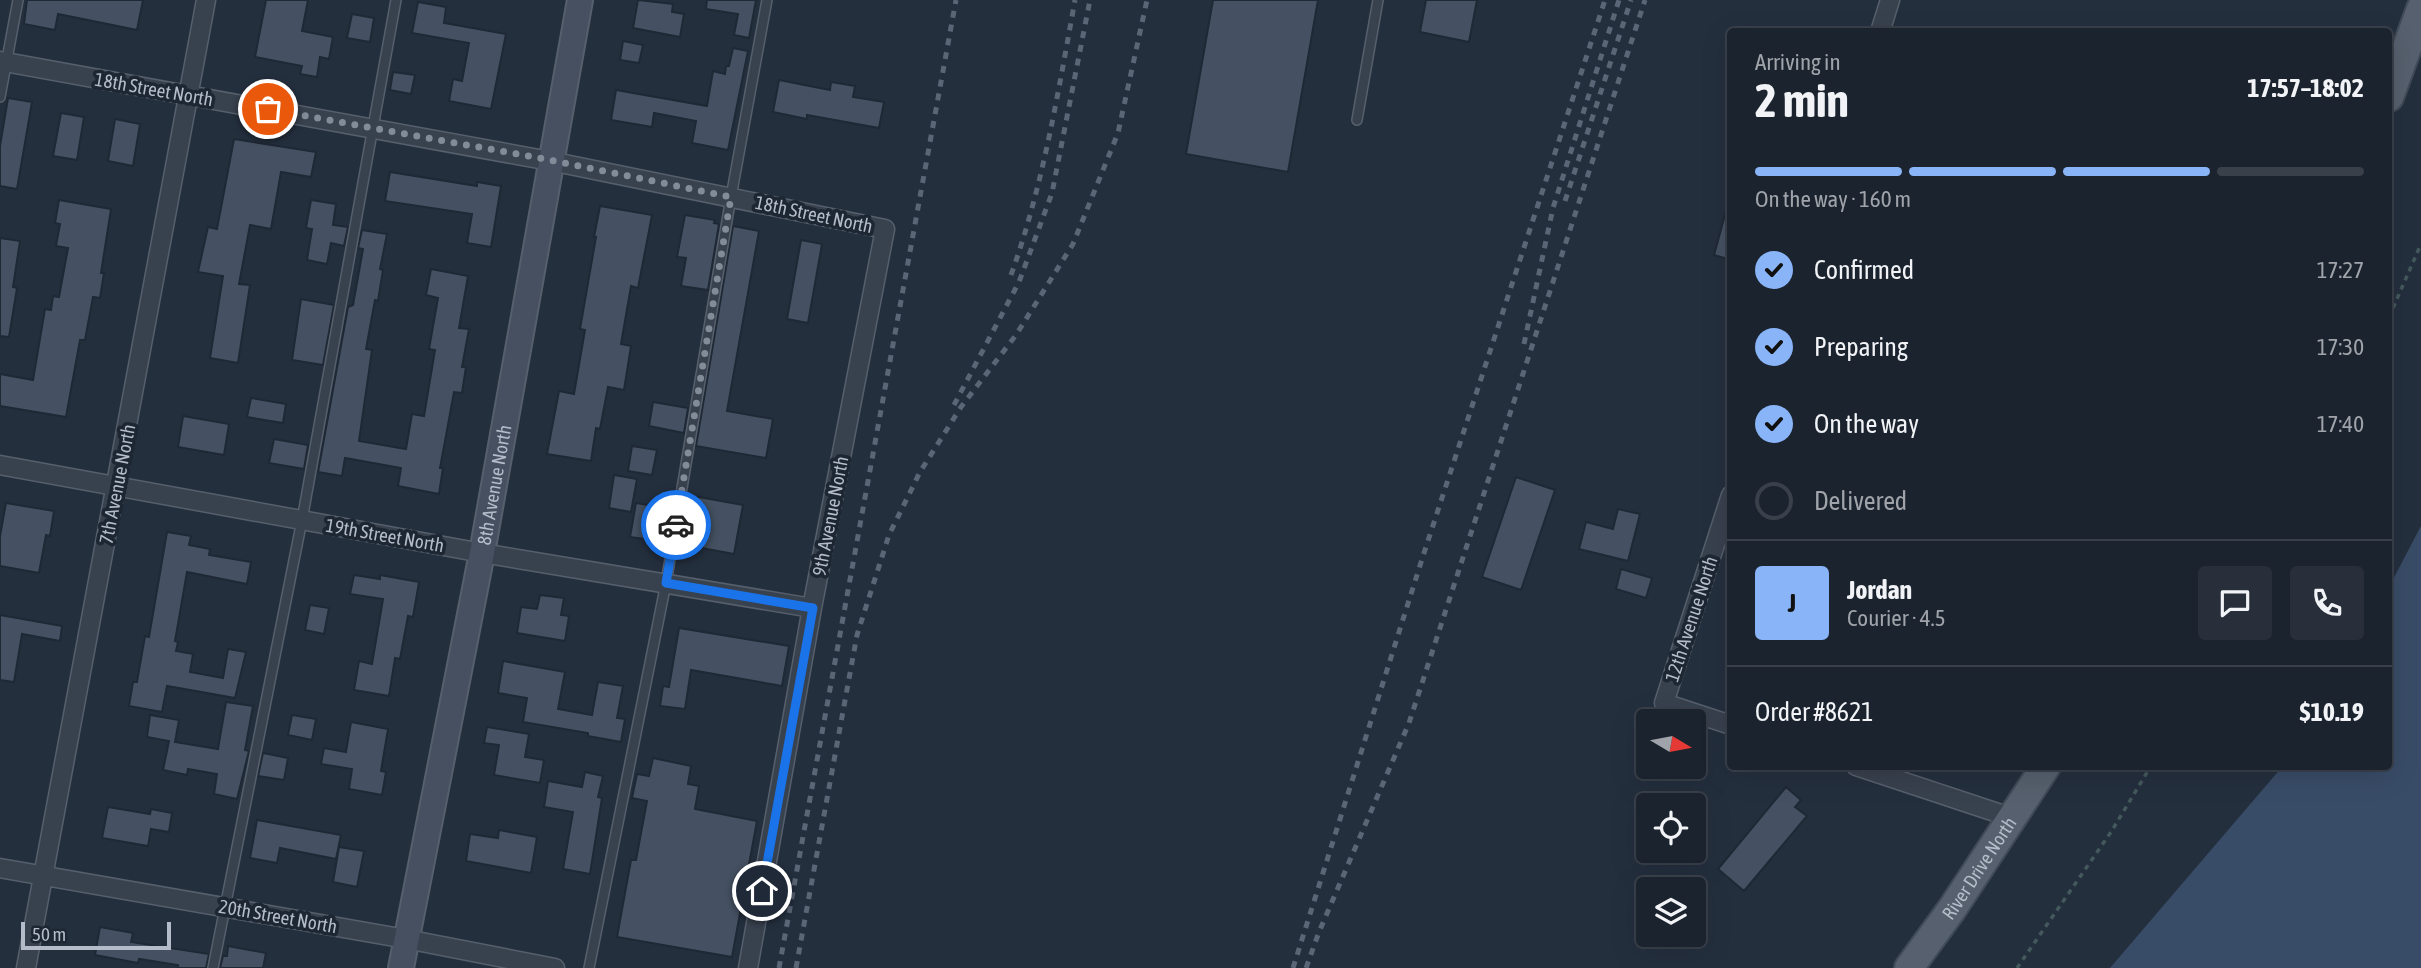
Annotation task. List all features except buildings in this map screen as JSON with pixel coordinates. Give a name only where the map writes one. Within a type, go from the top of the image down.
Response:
[{"type":"main road","points":[[2392,89],[2421,9]]},
{"type":"main road","name":"River Drive North","points":[[1909,968],[1952,909],[2043,770]]},
{"type":"street","name":"7th Avenue North","points":[[26,968],[206,0]]},
{"type":"street","name":"8th Avenue North","points":[[401,968],[482,553],[580,0]]},
{"type":"street","points":[[1881,28],[1890,0]]},
{"type":"street","name":"18th Street North","points":[[3,62],[550,160],[885,229]]},
{"type":"street","name":"9th Avenue North","points":[[748,968],[885,229]]},
{"type":"street","name":"19th Street North","points":[[0,465],[482,553],[813,608]]},
{"type":"street","name":"12th Avenue North","points":[[1727,507],[1664,703],[1727,724]]},
{"type":"street","points":[[1868,770],[2013,818]]},
{"type":"street","name":"20th Street North","points":[[0,867],[555,968]]},
{"type":"lane","points":[[0,97],[3,62],[18,0]]},
{"type":"lane","points":[[213,968],[302,520],[396,0]]},
{"type":"lane","points":[[589,968],[666,583],[767,0]]},
{"type":"lane","points":[[1357,120],[1378,0]]},
{"type":"path","points":[[2392,310],[2421,244]]},
{"type":"path","points":[[2017,968],[2111,832],[2149,770]]},
{"type":"water","points":[[2421,526],[2421,968],[2110,968],[2279,770],[2392,770],[2392,581]]},
{"type":"railway","points":[[779,968],[956,0]]},
{"type":"railway","points":[[1011,275],[1041,173],[1075,0]]},
{"type":"railway","points":[[954,405],[1019,282],[1052,193],[1090,0]]},
{"type":"railway","points":[[796,968],[857,635],[889,535],[920,472],[961,407],[1016,335],[1073,244],[1118,133],[1147,0]]},
{"type":"railway","points":[[1293,968],[1423,556],[1605,0]]},
{"type":"railway","points":[[1524,344],[1553,208],[1619,0]]},
{"type":"railway","points":[[1565,201],[1631,0]]},
{"type":"railway","points":[[1306,968],[1409,723],[1645,0]]},
{"type":"way so far","points":[[268,109],[550,160],[731,197],[676,525]]},
{"type":"route","points":[[676,525],[666,583],[813,608],[762,891]]}]
